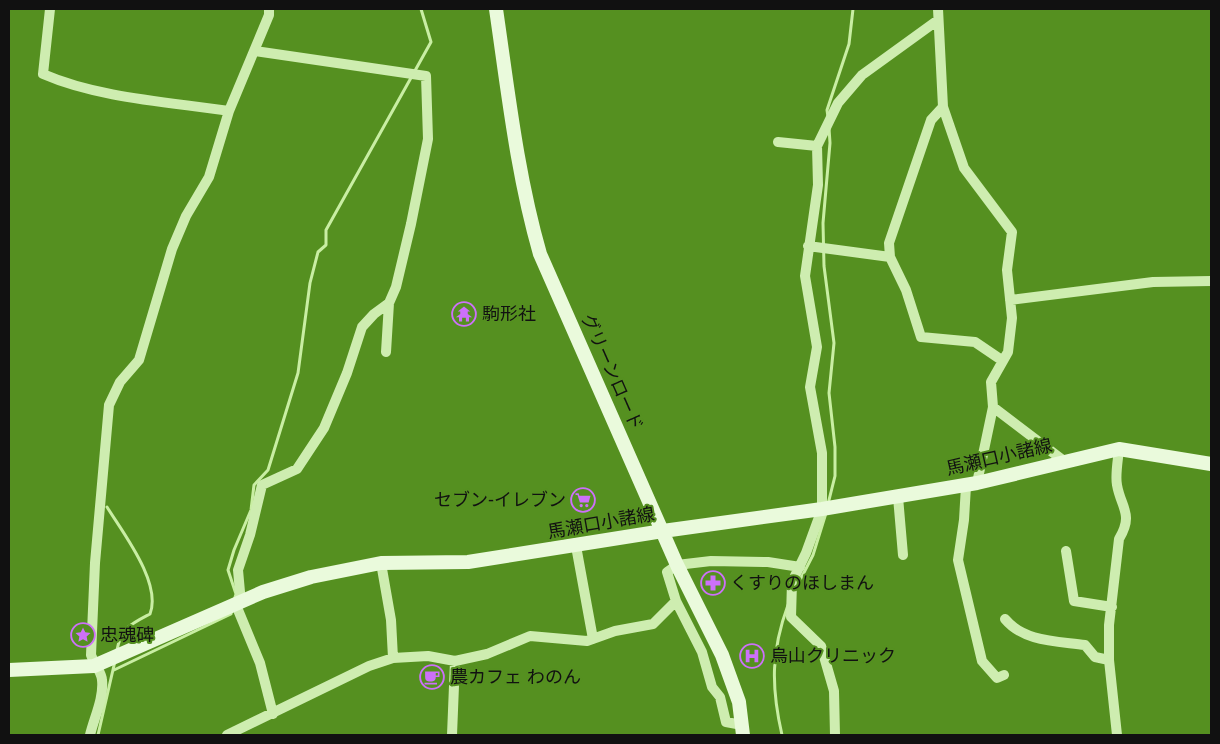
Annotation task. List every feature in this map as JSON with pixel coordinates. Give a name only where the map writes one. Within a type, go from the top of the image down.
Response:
[{"type":"main road","name":"グリーンロード","points":[[496,9],[519,166],[528,214],[540,254],[677,565],[722,655],[739,702],[742,730]]},
{"type":"main road","name":"馬瀬口小諸線","points":[[9,670],[94,666],[263,592],[312,577],[381,563],[468,562],[662,531],[822,509],[972,485],[1119,449],[1211,464]]},
{"type":"street","points":[[50,9],[42,74],[65,83],[99,92],[229,111]]},
{"type":"street","points":[[90,735],[101,694],[102,678],[94,666],[91,655],[95,563],[109,405],[120,382],[139,360],[172,249],[186,216],[209,177],[229,111],[256,50],[269,15],[269,9]]},
{"type":"street","points":[[938,9],[943,107],[964,168],[1012,232],[1007,270],[1012,318],[1008,352],[992,382],[993,407],[972,485],[958,560],[982,661],[997,678],[1004,675]]},
{"type":"street","points":[[836,735],[834,691],[823,651],[821,646],[791,617],[792,582],[800,567],[822,509],[822,453],[810,387],[817,347],[805,276],[818,185],[817,146],[838,103],[862,75],[938,20]]},
{"type":"street","points":[[256,50],[426,76],[428,139],[405,251],[396,287],[389,302],[386,352]]},
{"type":"street","points":[[943,107],[931,120],[889,243],[890,257],[906,290],[921,337],[974,342],[1003,361]]},
{"type":"street","points":[[778,142],[817,146]]},
{"type":"street","points":[[808,246],[890,257]]},
{"type":"street","points":[[1010,300],[1152,282],[1211,280]]},
{"type":"street","points":[[273,714],[260,663],[239,604],[238,570],[250,535],[262,485],[298,469],[324,428],[347,373],[362,327],[389,302]]},
{"type":"street","points":[[993,407],[1064,461]]},
{"type":"street","points":[[1117,735],[1109,660],[1109,625],[1118,546],[1125,529],[1127,511],[1116,485],[1119,449]]},
{"type":"street","points":[[898,497],[903,555]]},
{"type":"street","points":[[576,546],[593,639]]},
{"type":"street","points":[[1066,551],[1074,601],[1112,607]]},
{"type":"street","points":[[742,730],[726,722],[720,697],[712,687],[702,652],[676,601],[667,572],[677,565],[711,561],[749,562],[800,567]]},
{"type":"street","points":[[381,563],[390,620],[393,658]]},
{"type":"street","points":[[227,735],[247,731],[273,714],[369,666],[393,658],[428,656],[455,661],[486,654],[530,636],[587,641],[615,631],[653,624],[676,601]]},
{"type":"street","points":[[1005,619],[1012,627],[1032,637],[1085,645],[1095,657],[1109,660]]},
{"type":"street","points":[[452,735],[455,661]]},
{"type":"waterway","points":[[234,601],[236,594],[228,570],[234,550],[251,510],[254,485],[268,470],[298,373],[310,283],[318,252],[326,245],[326,230],[431,42],[421,9]]},
{"type":"waterway","points":[[828,117],[827,110],[849,44],[853,9]]},
{"type":"waterway","points":[[828,504],[835,476],[835,447],[829,393],[834,343],[824,266],[823,223],[830,143],[829,128]]},
{"type":"waterway","points":[[107,507],[131,544],[146,573],[151,588],[152,602],[150,614],[137,621],[124,632],[117,650]]},
{"type":"waterway","points":[[796,588],[813,555],[826,513]]},
{"type":"waterway","points":[[782,735],[778,718],[774,669],[778,638],[788,605]]},
{"type":"waterway","points":[[114,670],[231,614],[232,609]]},
{"type":"waterway","points":[[98,735],[115,661]]},
{"type":"place","name":"駒形社","points":[[464,314]]},
{"type":"place","name":"セブン-イレブン","points":[[583,500]]},
{"type":"place","name":"くすりのほしまん","points":[[713,583]]},
{"type":"place","name":"忠魂碑","points":[[83,635]]},
{"type":"place","name":"烏山クリニック","points":[[752,656]]},
{"type":"place","name":"農カフェ わのん","points":[[432,677]]}]
